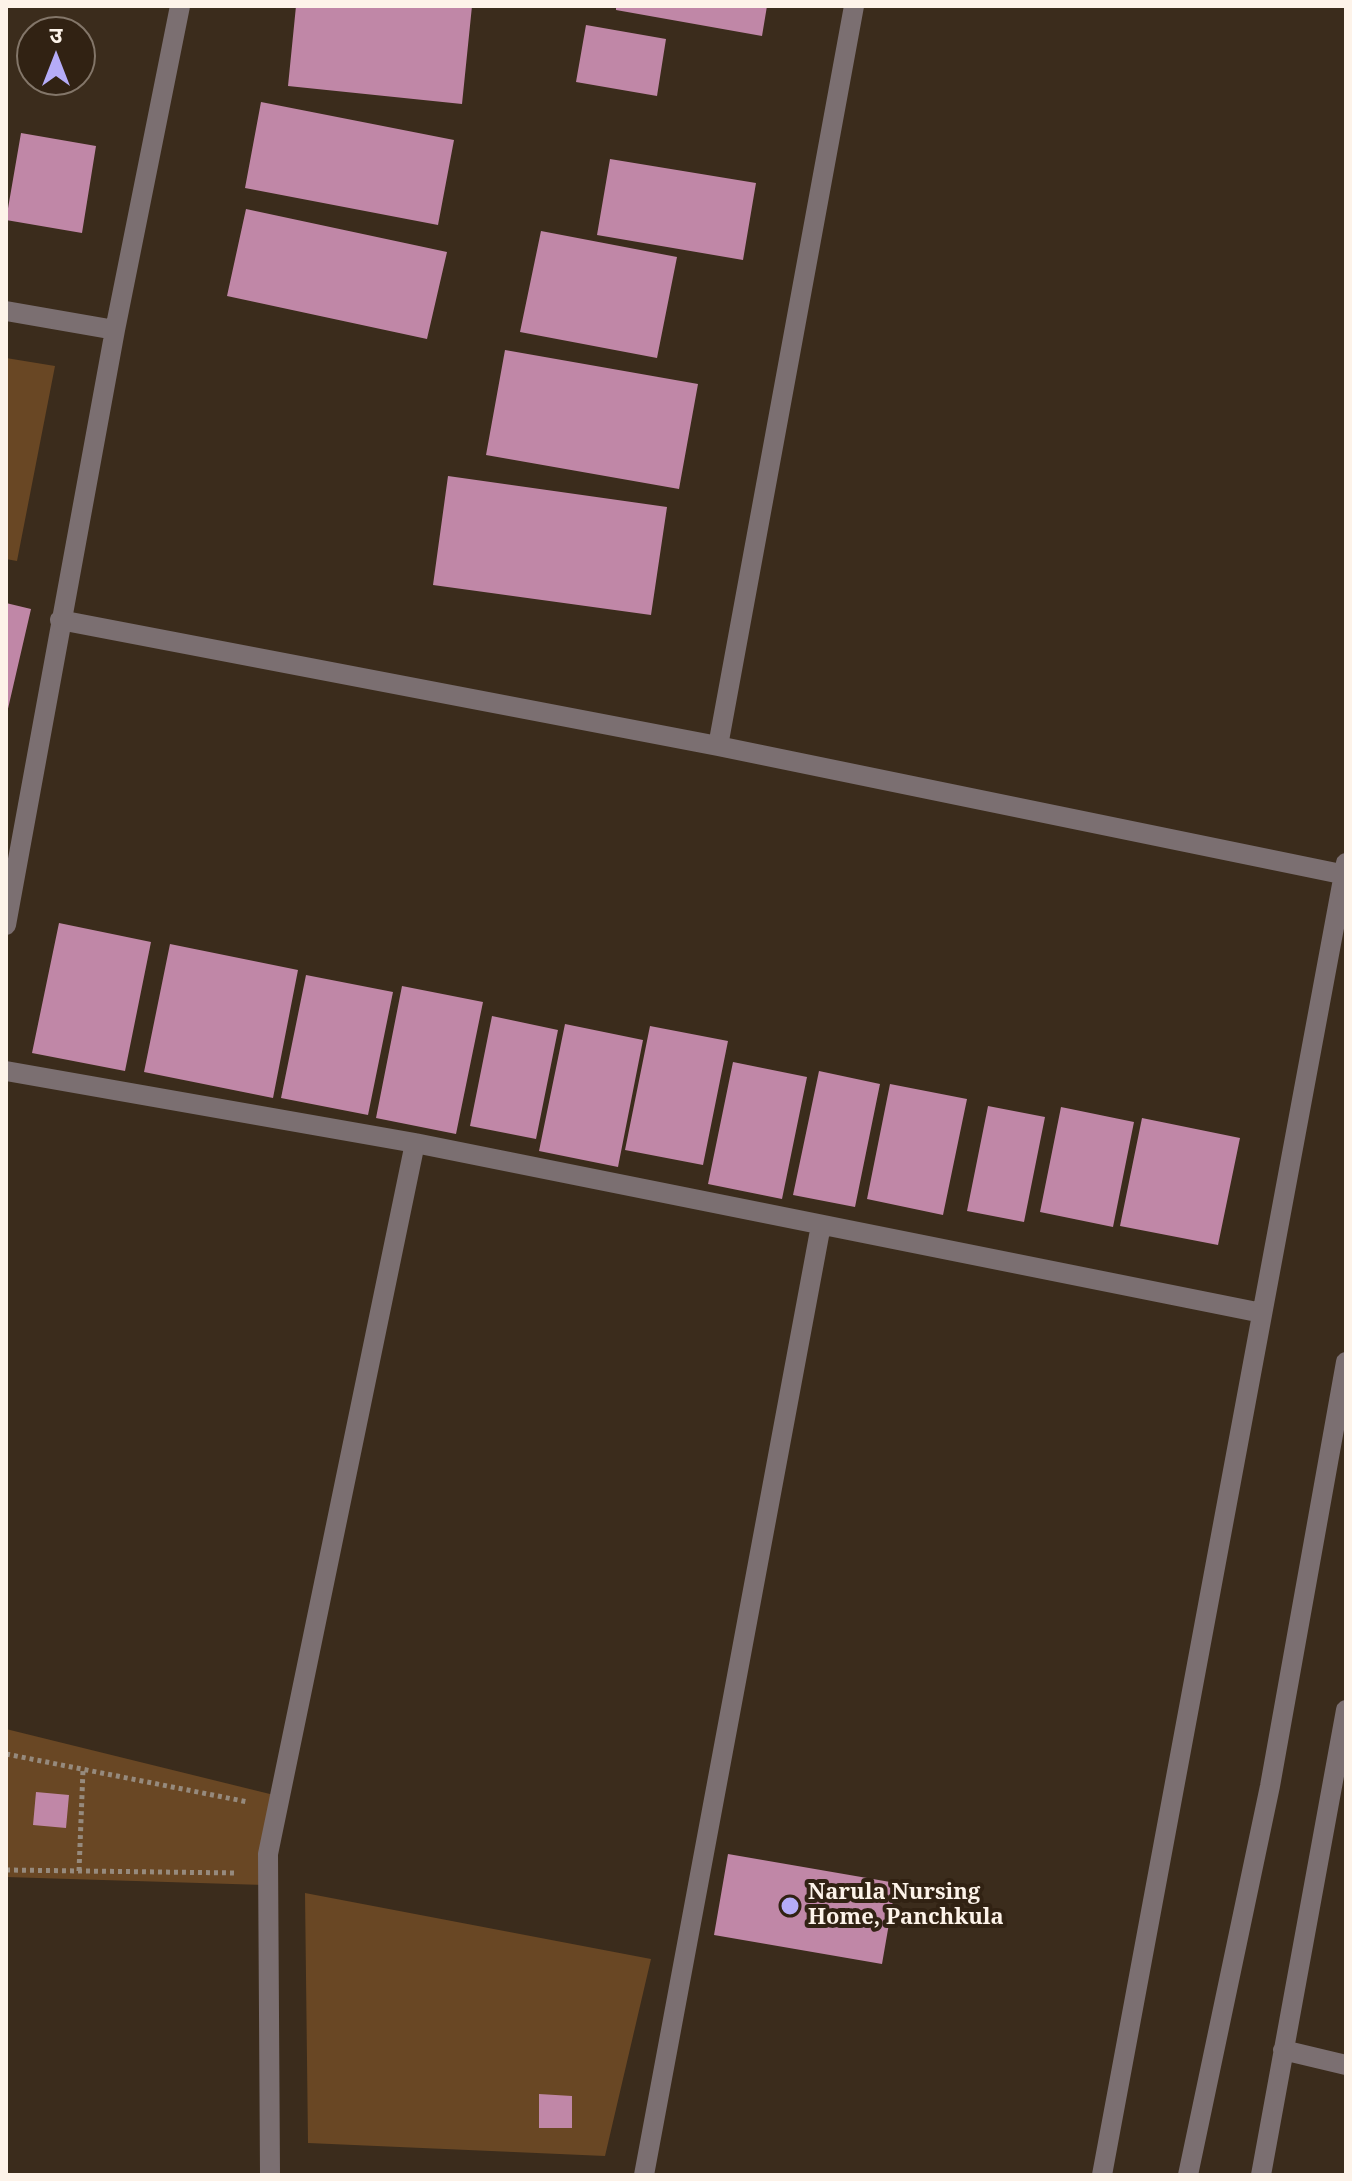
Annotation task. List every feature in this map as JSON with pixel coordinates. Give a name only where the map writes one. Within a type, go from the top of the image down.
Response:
[{"type":"street","points":[[6,925],[60,620],[180,6]]},
{"type":"street","points":[[718,746],[854,6]]},
{"type":"street","points":[[6,311],[115,330]]},
{"type":"street","points":[[60,620],[718,746],[1345,871],[1102,2175]]},
{"type":"street","points":[[6,1071],[415,1143],[1262,1313]]},
{"type":"street","points":[[270,2175],[268,1854],[415,1143]]},
{"type":"street","points":[[644,2175],[821,1225]]},
{"type":"street","points":[[1188,2175],[1270,1786],[1346,1362]]},
{"type":"street","points":[[1261,2175],[1346,1710]]},
{"type":"street","points":[[1283,2050],[1346,2065]]},
{"type":"path","points":[[6,1754],[250,1802],[251,1815]]},
{"type":"path","points":[[79,1871],[83,1770]]},
{"type":"path","points":[[6,1870],[238,1873]]},
{"type":"shaded area","points":[[6,358],[55,366],[17,561],[6,559]]},
{"type":"shaded area","points":[[6,1729],[274,1795],[264,1885],[6,1877]]},
{"type":"shaded area","points":[[305,1893],[651,1959],[605,2156],[308,2143]]},
{"type":"building","points":[[296,6],[472,6],[462,104],[288,86]]},
{"type":"building","points":[[616,6],[767,6],[762,36],[616,10]]},
{"type":"building","points":[[586,25],[666,39],[657,96],[576,82]]},
{"type":"building","points":[[261,102],[454,140],[438,225],[245,188]]},
{"type":"building","points":[[21,133],[96,146],[82,233],[6,220]]},
{"type":"building","points":[[610,159],[756,183],[743,260],[597,235]]},
{"type":"building","points":[[246,209],[447,252],[427,339],[227,296]]},
{"type":"building","points":[[541,231],[677,257],[657,358],[520,332]]},
{"type":"building","points":[[505,350],[698,384],[679,489],[486,455]]},
{"type":"building","points":[[448,476],[667,507],[651,615],[433,585]]},
{"type":"building","points":[[6,603],[31,609],[7,713],[6,713]]},
{"type":"building","points":[[59,923],[151,942],[125,1071],[32,1053]]},
{"type":"building","points":[[170,944],[298,970],[273,1098],[144,1072]]},
{"type":"building","points":[[306,975],[393,992],[368,1115],[281,1098]]},
{"type":"building","points":[[402,986],[483,1002],[456,1134],[376,1118]]},
{"type":"building","points":[[492,1016],[558,1030],[536,1139],[470,1126]]},
{"type":"building","points":[[565,1024],[643,1040],[618,1167],[539,1151]]},
{"type":"building","points":[[650,1026],[728,1041],[703,1165],[625,1150]]},
{"type":"building","points":[[733,1062],[807,1077],[782,1199],[708,1184]]},
{"type":"building","points":[[819,1071],[880,1084],[855,1207],[793,1195]]},
{"type":"building","points":[[890,1084],[967,1099],[943,1215],[867,1199]]},
{"type":"building","points":[[988,1106],[1045,1117],[1024,1222],[967,1211]]},
{"type":"building","points":[[1061,1107],[1134,1122],[1113,1227],[1040,1212]]},
{"type":"building","points":[[1142,1118],[1240,1138],[1218,1245],[1120,1226]]},
{"type":"building","points":[[36,1792],[69,1795],[66,1828],[33,1825]]},
{"type":"building","points":[[728,1854],[896,1883],[882,1964],[714,1935]]},
{"type":"building","points":[[539,2094],[572,2096],[572,2128],[539,2128]]},
{"type":"place","name":"Narula Nursing Home, Panchkula","points":[[790,1906]]}]
